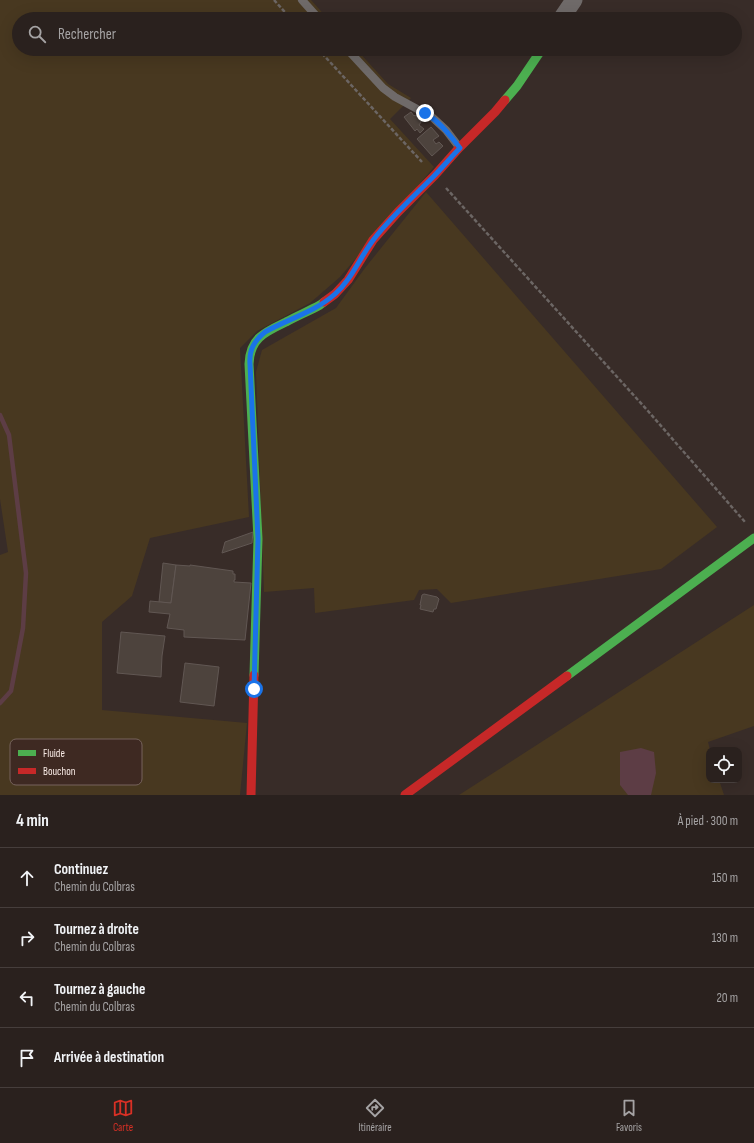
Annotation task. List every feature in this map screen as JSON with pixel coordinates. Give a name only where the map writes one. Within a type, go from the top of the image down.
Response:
[{"type":"street","points":[[566,12],[574,0]]},
{"type":"street","points":[[251,795],[258,559],[249,356],[252,348],[259,337],[265,332],[314,308],[335,294],[348,280],[369,246],[382,230],[506,99],[517,86],[537,56]]},
{"type":"street","points":[[405,795],[754,538]]},
{"type":"lane","points":[[302,0],[313,12]]},
{"type":"lane","points":[[353,56],[383,88],[395,97],[432,117],[446,130],[460,148]]},
{"type":"path","points":[[274,0],[285,12]]},
{"type":"path","points":[[324,56],[435,175],[648,411],[746,523]]},
{"type":"shaded area","points":[[0,0],[311,0],[322,12],[12,12],[12,56],[362,56],[388,84],[411,98],[390,119],[434,167],[340,277],[310,303],[257,331],[240,348],[249,517],[150,538],[132,596],[102,622],[102,710],[247,723],[240,795],[0,795],[0,555],[8,552],[0,499]]},
{"type":"shaded area","points":[[426,192],[717,527],[661,569],[451,603],[437,589],[419,590],[414,600],[315,613],[314,588],[264,592],[256,372],[262,350],[336,308],[365,268]]},
{"type":"shaded area","points":[[754,605],[754,726],[708,742],[709,747],[706,747],[706,783],[720,783],[724,795],[459,795]]},
{"type":"shaded area","points":[[641,748],[654,752],[656,773],[651,795],[628,795],[620,785],[620,752]]},
{"type":"building","points":[[411,112],[421,122],[419,125],[424,129],[420,133],[417,129],[415,131],[404,117]]},
{"type":"building","points":[[431,127],[439,136],[433,140],[436,144],[439,142],[443,146],[432,156],[417,139]]},
{"type":"building","points":[[253,532],[252,543],[222,553],[225,542]]},
{"type":"building","points":[[163,563],[176,565],[171,603],[159,602]]},
{"type":"building","points":[[176,565],[190,565],[233,571],[233,574],[235,574],[234,582],[251,583],[245,640],[184,637],[184,630],[167,628],[170,614],[149,612],[150,601],[171,603]]},
{"type":"building","points":[[424,594],[437,597],[439,599],[436,609],[434,609],[433,612],[420,609],[422,595]]},
{"type":"building","points":[[121,632],[165,636],[161,677],[117,673]]},
{"type":"building","points":[[185,663],[219,667],[214,706],[180,702]]},
{"type":"waterway","points":[[0,415],[9,435],[26,573],[23,628],[11,691],[0,703]]},
{"type":"traffic: fast","points":[[505,100],[517,86],[537,56]]},
{"type":"traffic: fast","points":[[254,675],[258,539],[249,364],[250,355],[256,342],[265,333],[324,302]]},
{"type":"traffic: fast","points":[[567,676],[754,538]]},
{"type":"traffic: jam","points":[[324,302],[335,294],[348,280],[373,240],[398,212],[505,100]]},
{"type":"traffic: jam","points":[[251,795],[254,675]]},
{"type":"traffic: jam","points":[[405,795],[567,676]]},
{"type":"route","points":[[254,689],[258,539],[249,356],[255,342],[265,332],[309,311],[335,294],[348,280],[373,240],[460,148],[446,130],[432,117],[425,113]]}]
